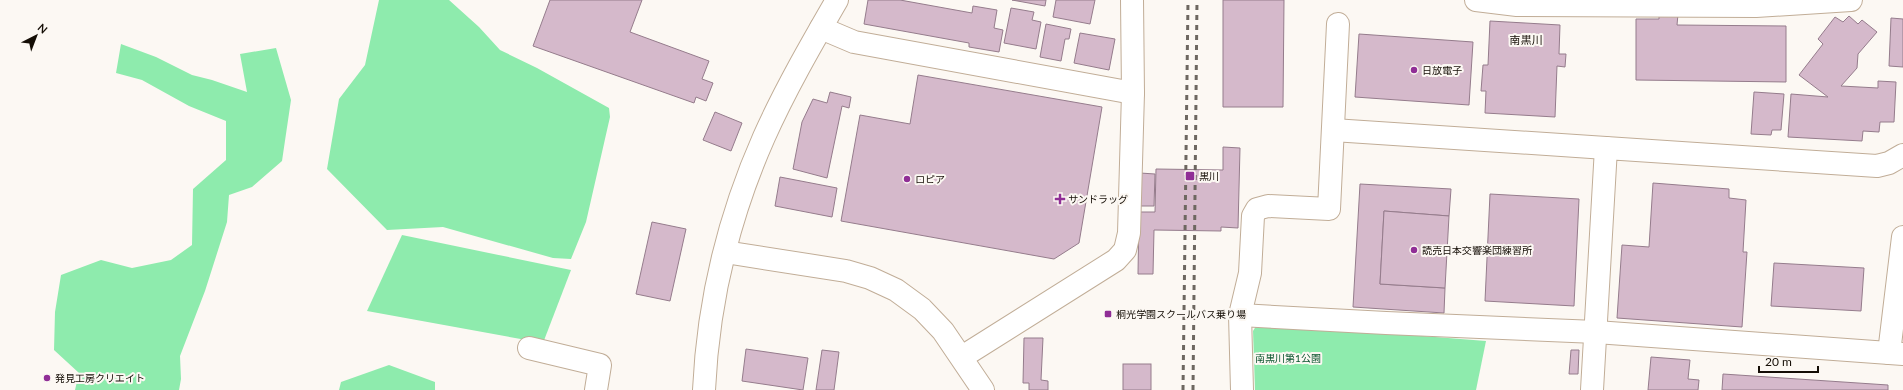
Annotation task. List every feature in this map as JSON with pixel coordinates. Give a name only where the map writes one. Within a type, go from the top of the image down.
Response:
[{"type":"street","points":[[704,390],[710,325],[716,288],[738,208],[758,152],[786,93],[837,0]]},
{"type":"street","points":[[962,357],[1116,260],[1125,250],[1129,233],[1133,94],[1132,0]]},
{"type":"street","points":[[1476,0],[1517,5],[1749,6],[1851,0]]},
{"type":"street","points":[[1242,390],[1240,315],[1250,273],[1253,216],[1257,209],[1268,206],[1329,209],[1338,24]]},
{"type":"street","points":[[821,28],[854,42],[1133,94]]},
{"type":"street","points":[[1333,130],[1877,166],[1889,163],[1903,155]]},
{"type":"street","points":[[1592,390],[1606,148]]},
{"type":"street","points":[[1240,315],[1394,324],[1596,332],[1896,353],[1903,237]]},
{"type":"street","points":[[725,252],[846,271],[870,278],[896,290],[922,309],[943,331],[983,390]]},
{"type":"street","points":[[529,348],[600,365],[596,390]]},
{"type":"green space","points":[[379,0],[449,0],[479,27],[500,50],[537,68],[609,108],[610,117],[586,222],[571,259],[553,258],[443,227],[387,230],[327,169],[339,99],[365,65]]},
{"type":"green space","points":[[121,44],[156,57],[192,75],[247,92],[240,54],[276,48],[291,100],[282,161],[252,187],[229,195],[227,222],[205,291],[180,356],[181,379],[179,390],[75,390],[79,373],[54,350],[55,312],[61,275],[101,260],[132,268],[171,260],[192,245],[193,189],[226,160],[226,121],[189,106],[142,80],[116,73]]},
{"type":"green space","points":[[402,235],[571,270],[543,343],[367,311]]},
{"type":"green space","name":"南黒川第1公園","points":[[1258,323],[1486,341],[1476,390],[1255,390],[1253,331]]},
{"type":"green space","points":[[389,365],[435,382],[435,390],[339,390],[341,382]]},
{"type":"building","points":[[550,0],[642,0],[630,32],[709,61],[702,79],[713,83],[706,101],[696,97],[694,103],[533,46]]},
{"type":"building","points":[[868,0],[900,0],[972,13],[973,6],[997,10],[994,28],[1003,30],[999,52],[969,47],[969,43],[864,24]]},
{"type":"building","points":[[1012,0],[1046,0],[1045,6]]},
{"type":"building","points":[[1056,0],[1095,0],[1090,24],[1053,17]]},
{"type":"building","points":[[1223,0],[1284,0],[1283,107],[1223,107]]},
{"type":"building","points":[[1011,8],[1034,12],[1032,20],[1041,22],[1036,49],[1004,43]]},
{"type":"building","points":[[1659,14],[1678,14],[1677,25],[1786,26],[1786,82],[1636,80],[1636,19],[1659,19]]},
{"type":"building","points":[[1849,16],[1858,24],[1862,20],[1877,32],[1858,54],[1857,68],[1841,86],[1878,88],[1878,81],[1896,82],[1894,122],[1880,122],[1879,132],[1863,131],[1862,141],[1788,137],[1791,94],[1828,97],[1799,75],[1823,44],[1818,39],[1835,17],[1843,22]]},
{"type":"building","points":[[1891,18],[1903,19],[1903,67],[1889,66]]},
{"type":"building","points":[[1490,21],[1560,25],[1559,54],[1566,54],[1565,67],[1557,66],[1555,117],[1485,113],[1486,91],[1481,91],[1483,65],[1488,65]]},
{"type":"building","points":[[1046,24],[1071,29],[1069,39],[1065,39],[1061,61],[1040,57]]},
{"type":"building","points":[[1080,33],[1115,39],[1109,70],[1074,63]]},
{"type":"building","name":"日放電子","points":[[1359,34],[1473,42],[1469,105],[1355,97]]},
{"type":"building","points":[[918,75],[1102,107],[1079,243],[1054,259],[841,221],[860,115],[910,124]]},
{"type":"building","points":[[830,92],[851,97],[849,108],[842,106],[827,178],[793,169],[802,122],[813,99],[827,103]]},
{"type":"building","points":[[1754,92],[1784,94],[1781,130],[1772,130],[1771,135],[1751,134]]},
{"type":"building","points":[[715,112],[742,123],[731,151],[703,140]]},
{"type":"building","points":[[1223,147],[1240,148],[1238,228],[1221,227],[1221,231],[1154,230],[1153,274],[1138,274],[1139,212],[1155,212],[1156,169],[1223,170]]},
{"type":"building","points":[[1140,173],[1155,174],[1154,206],[1140,206]]},
{"type":"building","points":[[780,177],[837,188],[832,217],[775,206]]},
{"type":"building","points":[[1653,183],[1729,189],[1729,198],[1746,200],[1743,252],[1747,252],[1742,327],[1617,318],[1622,245],[1649,247]]},
{"type":"building","points":[[1360,184],[1451,189],[1449,216],[1384,211],[1380,284],[1445,288],[1444,313],[1353,307]]},
{"type":"building","points":[[1490,194],[1579,199],[1574,306],[1485,301]]},
{"type":"building","name":"読売日本交響楽団練習所","points":[[1384,211],[1449,216],[1445,288],[1380,284]]},
{"type":"building","points":[[652,222],[686,229],[670,301],[636,294]]},
{"type":"building","points":[[1774,263],[1864,268],[1861,311],[1771,306]]},
{"type":"building","points":[[1024,338],[1043,338],[1041,380],[1048,381],[1048,390],[1029,390],[1029,383],[1023,383]]},
{"type":"building","points":[[746,349],[808,358],[803,390],[742,381]]},
{"type":"building","points":[[822,350],[839,352],[834,390],[816,390]]},
{"type":"building","points":[[1571,350],[1579,350],[1578,374],[1569,374]]},
{"type":"building","points":[[1651,357],[1690,360],[1688,379],[1699,380],[1698,390],[1648,390]]},
{"type":"building","points":[[1123,364],[1151,364],[1151,390],[1123,390]]},
{"type":"building","points":[[1723,374],[1888,385],[1888,390],[1722,390]]},
{"type":"railway","points":[[1183,390],[1188,0]]},
{"type":"railway","points":[[1193,390],[1197,0]]},
{"type":"place","name":"日放電子","points":[[1414,70]]},
{"type":"place","name":"黒川","points":[[1190,176]]},
{"type":"place","name":"ロピア","points":[[907,179]]},
{"type":"place","name":"サンドラッグ","points":[[1060,199]]},
{"type":"place","name":"読売日本交響楽団練習所","points":[[1414,250]]},
{"type":"place","name":"桐光学園スクールバス乗り場","points":[[1108,314]]},
{"type":"place","name":"発見工房クリエイト","points":[[47,378]]},
{"type":"district","name":"南黒川","points":[[1526,39]]}]
